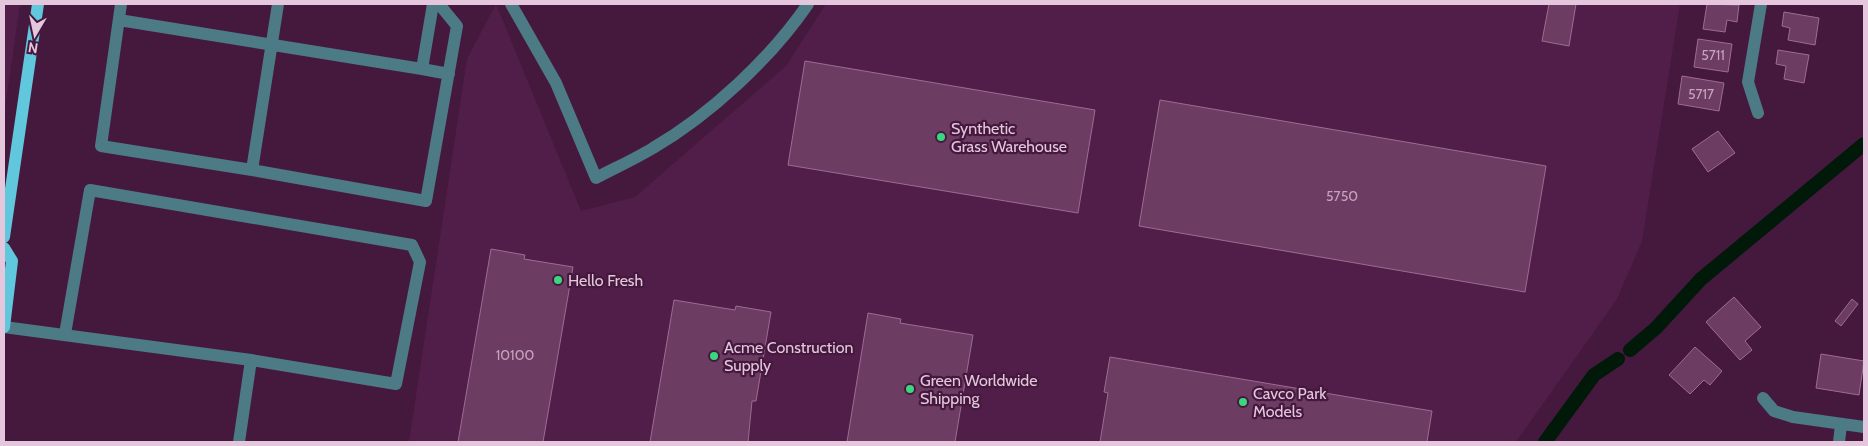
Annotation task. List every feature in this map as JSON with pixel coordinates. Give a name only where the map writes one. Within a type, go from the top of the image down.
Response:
[{"type":"main road","points":[[4,237],[38,4]]},
{"type":"main road","points":[[4,248],[12,260],[4,327]]},
{"type":"street","points":[[121,4],[101,146],[252,170],[426,201],[458,26],[439,4]]},
{"type":"street","points":[[252,170],[278,4]]},
{"type":"street","points":[[422,69],[433,4]]},
{"type":"street","points":[[511,4],[556,83],[596,178],[654,148],[713,105],[779,40],[808,4]]},
{"type":"street","points":[[1758,113],[1748,82],[1761,4]]},
{"type":"street","points":[[119,20],[449,74]]},
{"type":"street","points":[[4,327],[251,360],[396,384],[420,262],[412,245],[90,190],[65,334]]},
{"type":"street","points":[[239,442],[251,360]]},
{"type":"street","points":[[1763,398],[1774,410],[1793,417],[1864,427]]},
{"type":"street","points":[[1838,442],[1841,425]]},
{"type":"shaded area","points":[[4,4],[20,4],[4,116]]},
{"type":"shaded area","points":[[496,4],[581,211],[635,197],[786,66],[826,4],[1680,4],[1642,241],[1617,299],[1516,442],[409,442],[467,59]]},
{"type":"building","points":[[1549,4],[1576,4],[1569,46],[1542,41]]},
{"type":"building","points":[[1707,4],[1739,5],[1737,22],[1727,20],[1725,32],[1703,29]]},
{"type":"building","points":[[1784,12],[1819,18],[1815,45],[1788,40],[1790,28],[1782,26]]},
{"type":"building","points":[[1698,39],[1732,44],[1728,72],[1694,67]]},
{"type":"building","points":[[1778,50],[1809,55],[1804,83],[1784,79],[1786,66],[1776,64]]},
{"type":"building","name":"Synthetic Grass Warehouse","points":[[805,61],[1095,110],[1078,213],[788,165]]},
{"type":"building","points":[[1682,76],[1724,83],[1719,111],[1678,104]]},
{"type":"building","points":[[1160,100],[1546,166],[1525,292],[1139,226]]},
{"type":"building","points":[[1718,131],[1735,153],[1708,172],[1692,149]]},
{"type":"building","points":[[491,249],[525,255],[524,259],[573,267],[543,442],[458,442]]},
{"type":"building","points":[[1734,297],[1761,327],[1745,341],[1752,350],[1740,360],[1706,322]]},
{"type":"building","points":[[1852,299],[1858,304],[1841,326],[1835,321]]},
{"type":"building","name":"Acme Construction Supply","points":[[674,300],[735,310],[736,306],[771,312],[756,401],[752,401],[748,442],[650,442]]},
{"type":"building","name":"Green Worldwide Shipping","points":[[868,313],[901,319],[900,323],[973,335],[955,442],[847,442]]},
{"type":"building","points":[[1695,347],[1722,371],[1710,385],[1704,380],[1690,394],[1669,375]]},
{"type":"building","points":[[1821,354],[1864,361],[1859,395],[1816,388]]},
{"type":"building","name":"Cavco Park Models","points":[[1110,357],[1432,411],[1427,442],[1100,442],[1108,393],[1104,392]]},
{"type":"waterway","points":[[1630,350],[1656,328],[1701,279],[1864,144]]},
{"type":"waterway","points":[[1545,442],[1594,375],[1618,359]]},
{"type":"place","name":"Synthetic Grass Warehouse","points":[[941,137]]},
{"type":"place","name":"Hello Fresh","points":[[558,280]]},
{"type":"place","name":"Acme Construction Supply","points":[[714,356]]},
{"type":"place","name":"Green Worldwide Shipping","points":[[910,389]]},
{"type":"place","name":"Cavco Park Models","points":[[1243,402]]}]
